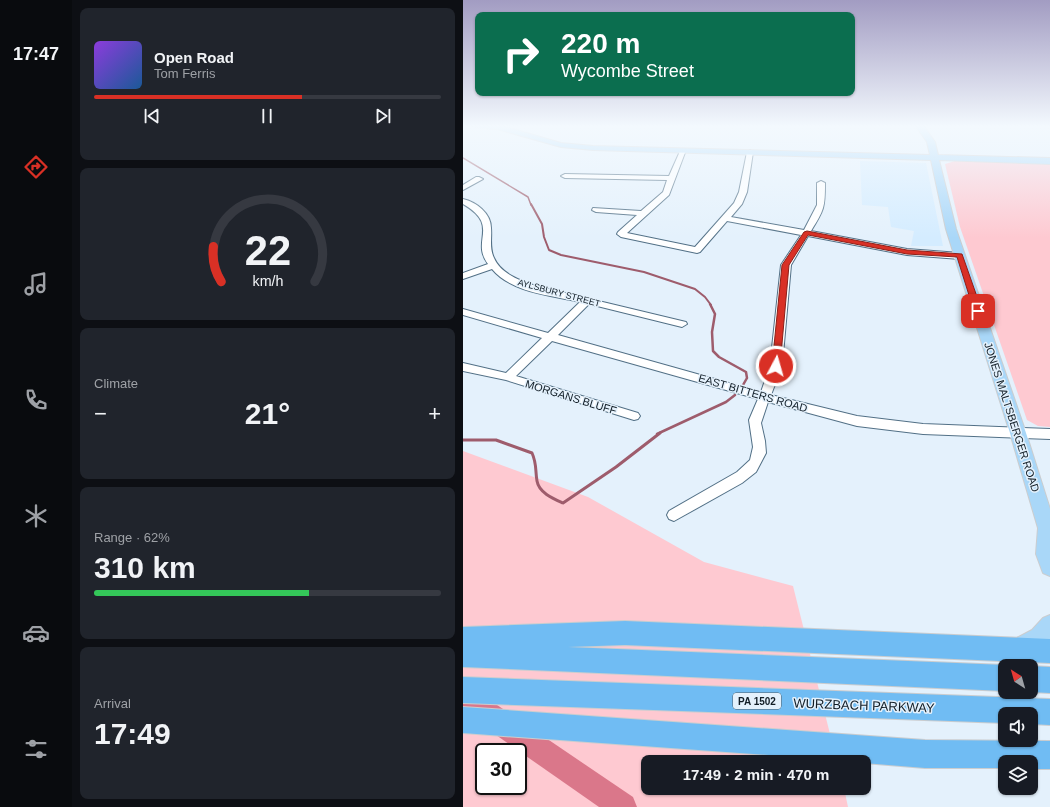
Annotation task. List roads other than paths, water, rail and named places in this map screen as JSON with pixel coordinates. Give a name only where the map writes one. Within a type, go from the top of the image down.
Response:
[{"type":"highway","points":[[463,639],[625,633],[1050,651]]},
{"type":"highway","points":[[463,654],[998,678]]},
{"type":"highway","points":[[1038,679],[1050,680]]},
{"type":"highway","name":"WURZBACH PARKWAY","points":[[463,690],[1050,712]]},
{"type":"highway","points":[[463,720],[925,754],[1049,755]]},
{"type":"main road","name":"JONES MALTSBERGER ROAD","points":[[936,163],[951,229],[1048,529],[1046,554],[1050,567]]},
{"type":"main road","points":[[1018,650],[1040,638],[1050,625]]},
{"type":"street","points":[[678,163],[666,193],[621,234],[697,250],[727,218],[742,198],[748,163]]},
{"type":"street","points":[[565,176],[672,178]]},
{"type":"street","points":[[463,188],[479,180]]},
{"type":"street","points":[[674,514],[737,479],[753,468],[758,456],[760,445],[754,426],[755,420],[776,366],[786,265],[817,215],[821,205],[821,183]]},
{"type":"street","name":"AYLSBURY STREET","points":[[463,201],[480,211],[487,220],[488,231],[485,248],[489,260],[506,276],[524,285],[682,324]]},
{"type":"street","points":[[596,210],[643,214]]},
{"type":"street","points":[[727,218],[907,252],[960,256]]},
{"type":"street","points":[[463,276],[493,265]]},
{"type":"street","name":"MORGANS BLUFF","points":[[508,377],[587,301]]},
{"type":"street","name":"EAST BITTERS ROAD","points":[[463,312],[825,413],[878,424],[923,429],[1050,434]]},
{"type":"street","name":"MORGANS BLUFF","points":[[463,367],[508,377],[634,416]]},
{"type":"waterway","points":[[471,163],[528,197],[531,205]]},
{"type":"waterway","points":[[531,204],[542,224],[544,237],[549,250],[561,255],[644,272],[695,289],[705,297],[711,305]]},
{"type":"waterway","points":[[710,304],[715,314],[712,332],[713,351],[719,357],[746,372],[747,378],[743,385]]},
{"type":"waterway","points":[[657,434],[726,402],[735,395]]},
{"type":"waterway","points":[[463,440],[496,440],[532,453],[535,460],[538,485],[547,495],[563,503],[616,467],[660,433]]},
{"type":"waterway","points":[[463,697],[623,807]]}]
